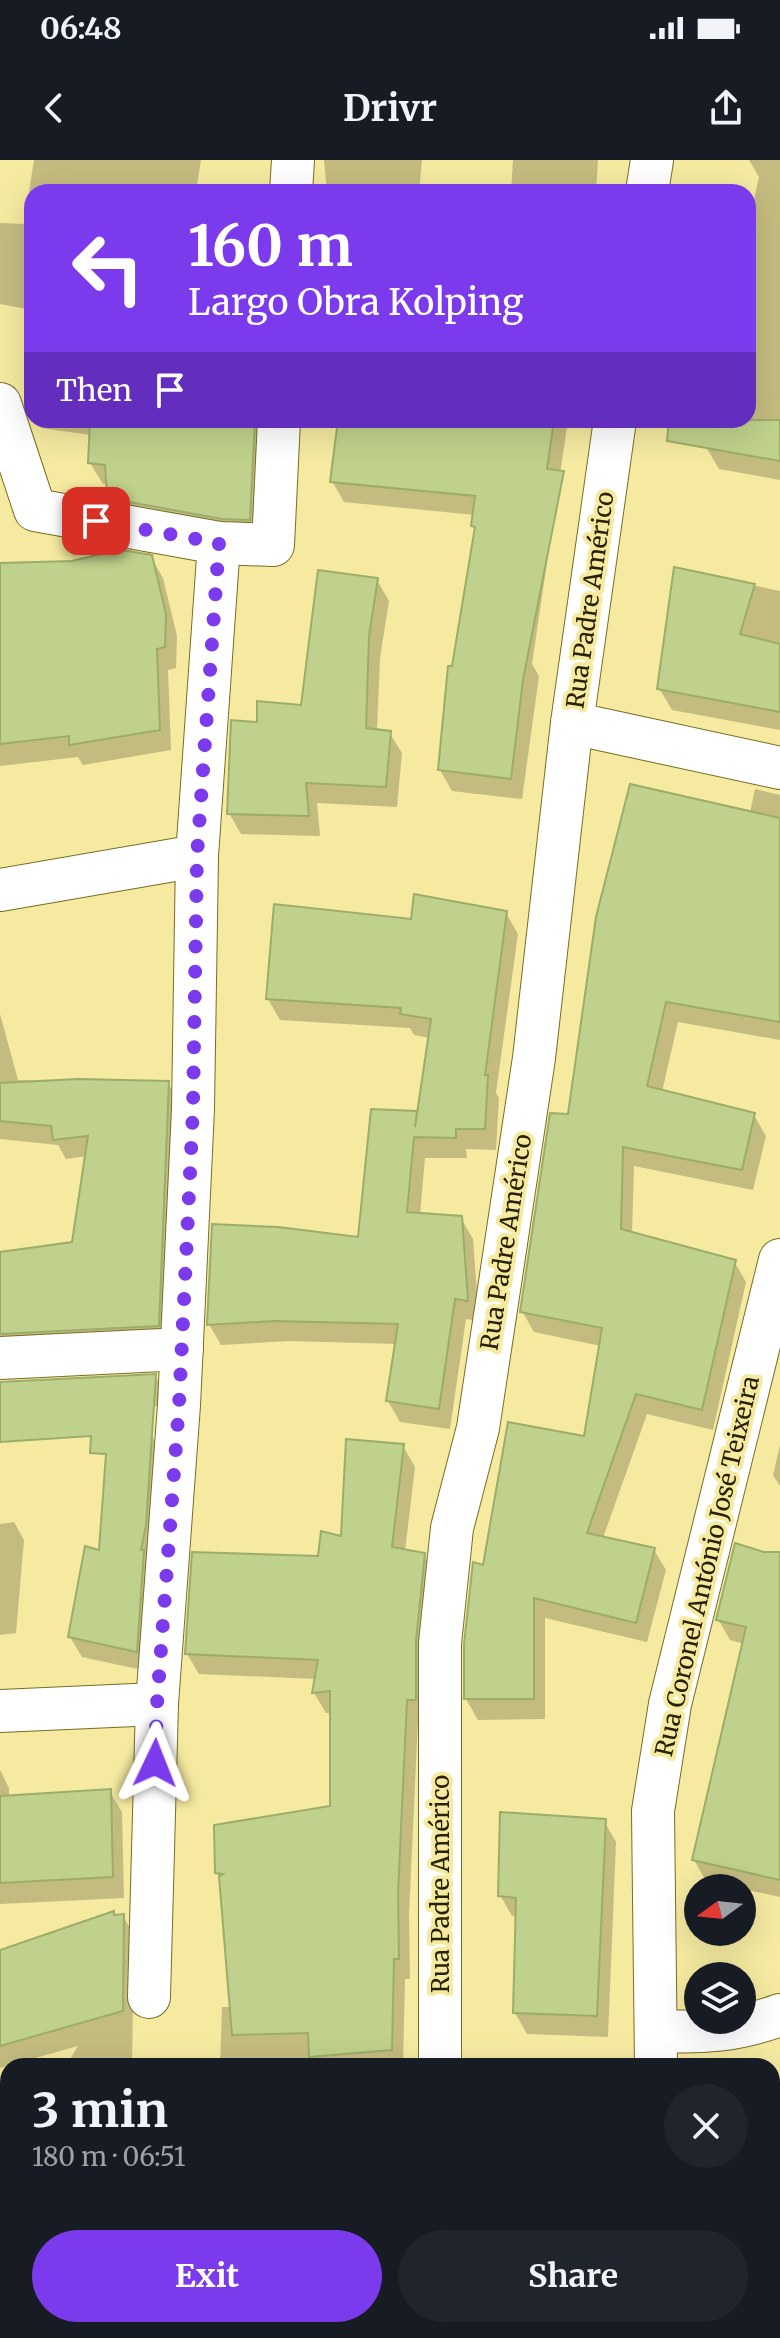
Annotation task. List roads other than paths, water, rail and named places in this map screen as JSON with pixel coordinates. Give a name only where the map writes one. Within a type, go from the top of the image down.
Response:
[{"type":"street","points":[[292,184],[293,160]]},
{"type":"street","points":[[648,184],[652,160]]},
{"type":"street","points":[[0,404],[18,506],[219,543],[273,545],[279,428]]},
{"type":"street","name":"Rua Padre Américo","points":[[440,2058],[440,1643],[452,1528],[478,1428],[534,1058],[572,723],[614,428]]},
{"type":"street","points":[[149,1997],[157,1704],[182,1349],[193,1109],[197,856],[219,543]]},
{"type":"street","points":[[572,723],[780,768]]},
{"type":"street","points":[[0,890],[197,856]]},
{"type":"street","name":"Rua Coronel António José Teixeira","points":[[657,2048],[653,1811],[670,1704],[780,1260]]},
{"type":"street","points":[[0,1358],[182,1349]]},
{"type":"street","points":[[0,1711],[157,1704]]},
{"type":"street","points":[[657,2048],[703,2033],[747,2027],[780,2015]]}]
